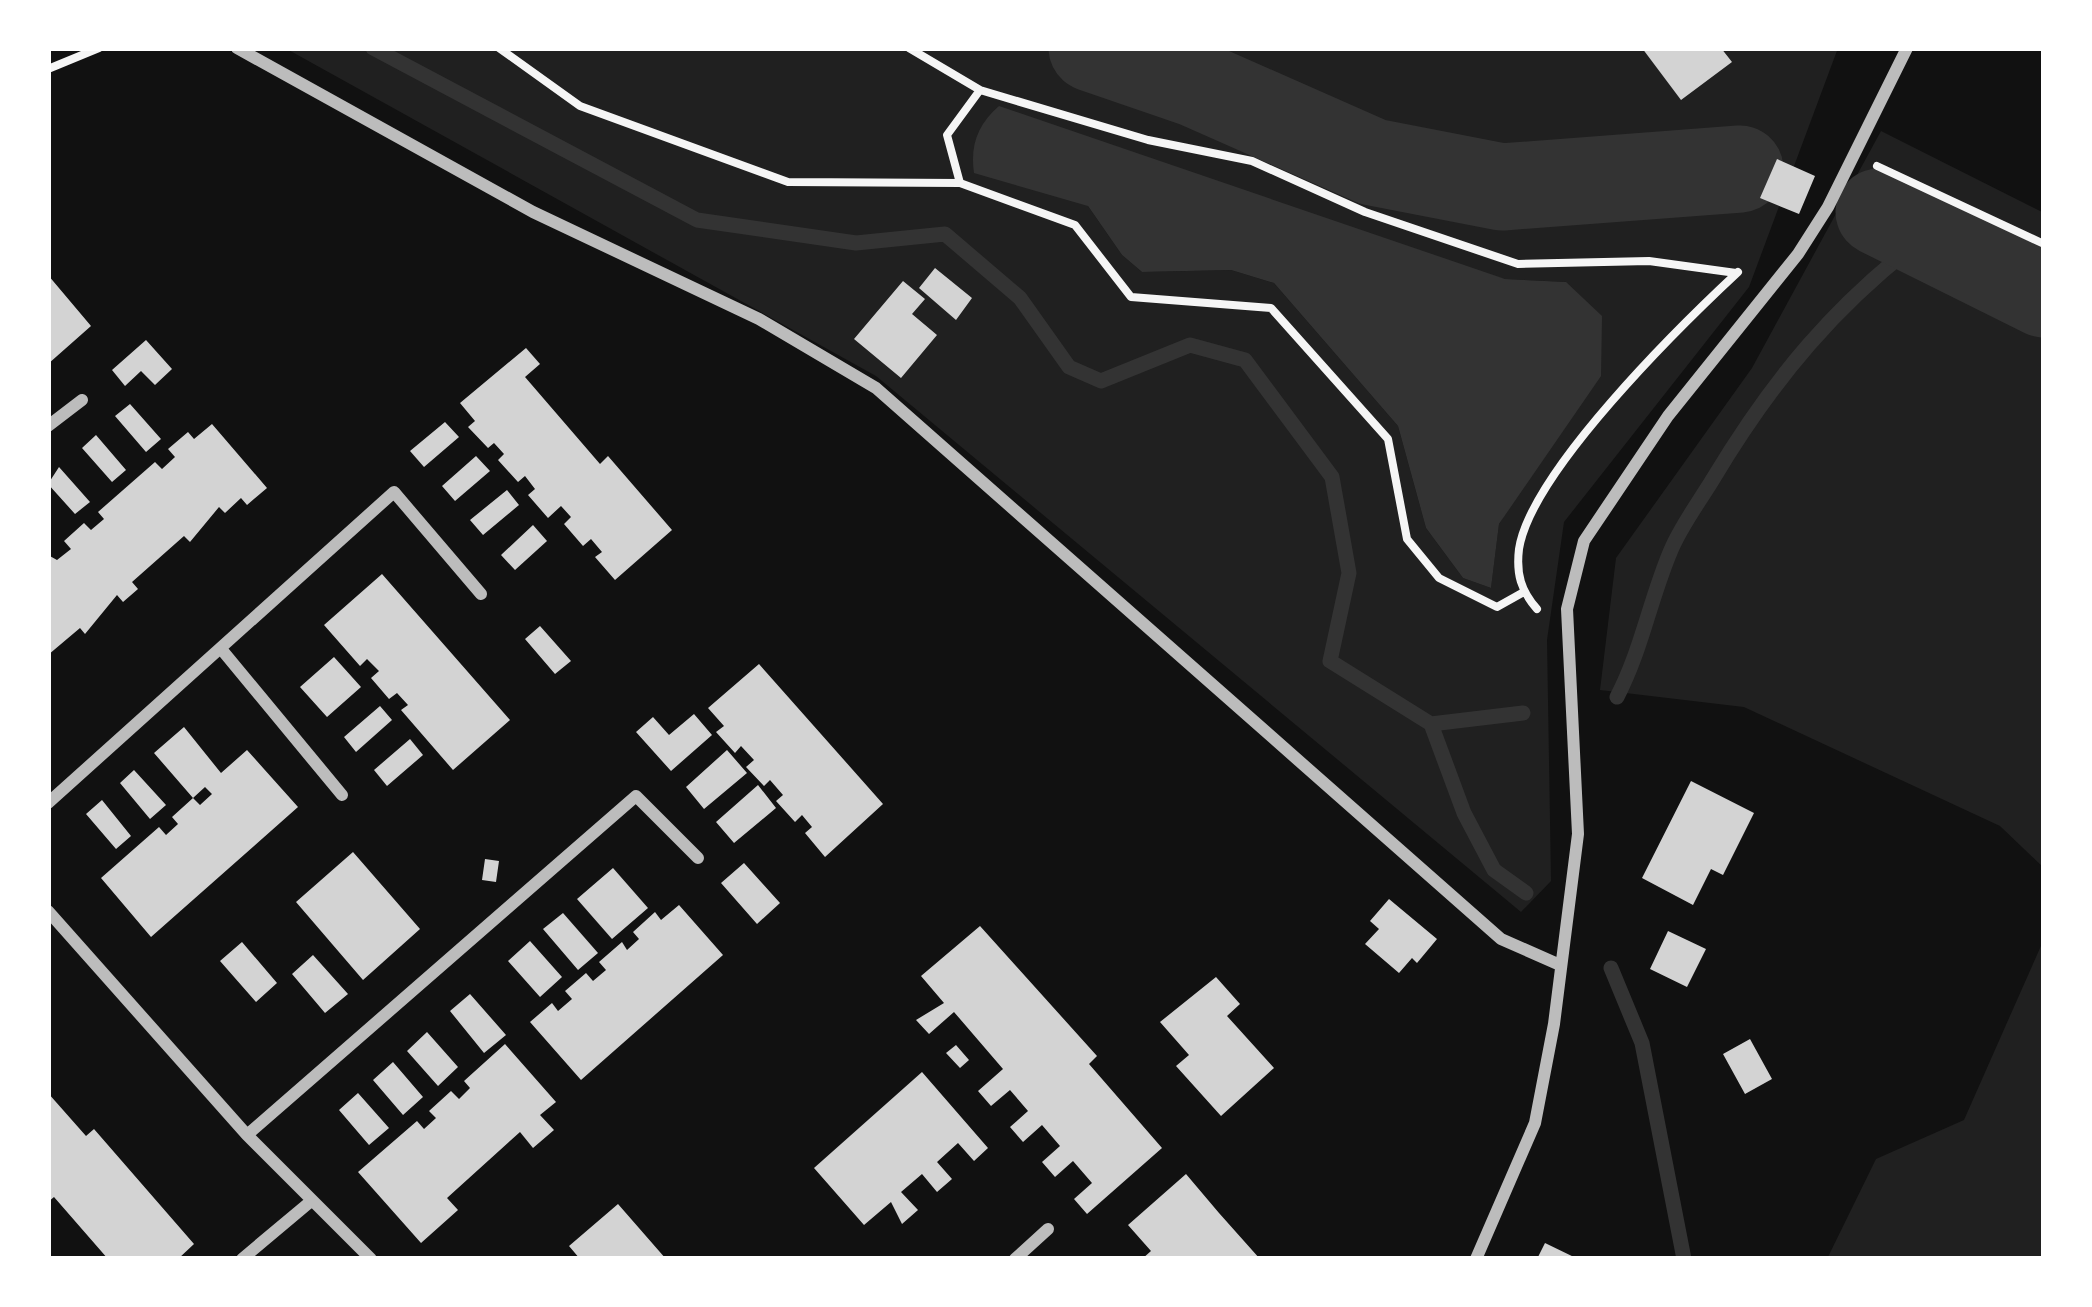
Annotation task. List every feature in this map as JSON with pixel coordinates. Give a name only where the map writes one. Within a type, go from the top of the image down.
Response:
[{"type":"street","points":[[237,48],[533,212],[759,319],[876,388],[1501,939],[1560,965]]},
{"type":"street","points":[[1476,1259],[1535,1123],[1576,862],[1577,750],[1568,642],[1570,582],[1584,541],[1667,416],[1818,223],[1907,48]]},
{"type":"street","points":[[48,426],[82,400]]},
{"type":"street","points":[[48,803],[394,492],[481,594]]},
{"type":"street","points":[[222,650],[342,795]]},
{"type":"street","points":[[248,1135],[636,796],[698,858]]},
{"type":"street","points":[[48,911],[310,1202],[371,1259]]},
{"type":"street","points":[[242,1259],[310,1202]]},
{"type":"street","points":[[1015,1259],[1048,1229]]},
{"type":"path","points":[[48,69],[99,48]]},
{"type":"path","points":[[500,48],[580,106],[788,182],[960,183],[1075,224],[1131,297],[1271,308],[1388,440],[1406,539],[1439,578],[1497,607],[1522,593]]},
{"type":"path","points":[[909,48],[980,91],[1148,140],[1252,161],[1365,212],[1518,264],[1649,261],[1736,274]]},
{"type":"path","points":[[960,183],[947,135],[980,91]]},
{"type":"path","points":[[1854,156],[2044,244]]},
{"type":"shaded area","points":[[285,48],[1838,48],[1749,287],[1564,522],[1547,640],[1551,881],[1521,912],[876,376]],"holes":[[[1088,206],[1505,279],[1566,282],[1530,475],[1499,524],[1491,588],[1463,578],[1426,528],[1398,426],[1274,283],[1231,270],[1142,272],[1122,255]]]},
{"type":"shaded area","points":[[999,106],[1505,279],[1566,282],[1602,316],[1601,376],[1499,524],[1491,588],[1463,578],[1426,528],[1398,426],[1274,283],[1231,270],[1142,272],[1122,255],[1088,206],[974,173],[977,136]]},
{"type":"shaded area","points":[[1881,131],[2044,213],[2044,868],[2000,826],[1744,707],[1600,690],[1616,558],[1752,368]]},
{"type":"shaded area","points":[[2044,939],[2044,1259],[1827,1259],[1876,1159],[1964,1120]]},
{"type":"building","points":[[1642,48],[1721,48],[1732,62],[1681,100]]},
{"type":"building","points":[[1777,159],[1815,176],[1799,214],[1760,198]]},
{"type":"building","points":[[935,268],[972,298],[956,320],[919,288]]},
{"type":"building","points":[[48,275],[91,326],[48,364]]},
{"type":"building","points":[[903,281],[925,299],[912,314],[937,335],[901,378],[854,339]]},
{"type":"building","points":[[146,340],[172,369],[155,385],[141,371],[125,386],[112,370]]},
{"type":"building","points":[[526,348],[540,364],[525,377],[600,464],[608,456],[672,530],[615,580],[595,557],[602,552],[591,539],[583,546],[564,524],[571,517],[561,506],[548,518],[528,495],[535,489],[525,476],[518,482],[498,460],[504,454],[494,443],[488,448],[468,427],[475,421],[460,403]]},
{"type":"building","points":[[130,404],[161,439],[146,452],[115,416]]},
{"type":"building","points":[[445,422],[459,437],[424,467],[410,451]]},
{"type":"building","points":[[212,424],[267,488],[247,505],[241,498],[225,513],[219,507],[190,542],[184,536],[132,582],[138,589],[123,602],[117,595],[85,634],[80,628],[48,655],[48,555],[57,560],[71,549],[64,541],[84,523],[91,530],[104,519],[98,512],[155,462],[162,469],[175,457],[168,449],[188,432],[194,439]]},
{"type":"building","points":[[96,435],[126,470],[112,482],[82,448]]},
{"type":"building","points":[[476,456],[490,471],[455,501],[442,486]]},
{"type":"building","points":[[59,467],[90,502],[75,514],[48,484]]},
{"type":"building","points":[[507,490],[519,505],[483,535],[470,520]]},
{"type":"building","points":[[533,525],[547,541],[515,570],[501,555]]},
{"type":"building","points":[[382,574],[510,720],[453,770],[401,710],[408,705],[397,693],[389,699],[371,678],[379,671],[367,659],[360,666],[324,625]]},
{"type":"building","points":[[540,626],[571,661],[555,674],[525,639]]},
{"type":"building","points":[[334,657],[361,687],[327,717],[300,687]]},
{"type":"building","points":[[759,664],[883,804],[825,857],[805,833],[812,827],[802,815],[795,822],[776,801],[783,795],[770,780],[764,786],[746,767],[754,760],[741,746],[735,753],[716,732],[724,726],[708,708]]},
{"type":"building","points":[[380,706],[392,720],[356,752],[344,737]]},
{"type":"building","points":[[694,714],[712,735],[671,771],[636,732],[653,717],[669,735]]},
{"type":"building","points":[[184,727],[221,773],[247,750],[298,807],[151,937],[101,878],[159,827],[166,835],[178,824],[172,817],[193,798],[154,753]],"holes":[[[205,787],[212,794],[200,805],[193,798]]]},
{"type":"building","points":[[410,739],[423,755],[387,786],[374,770]]},
{"type":"building","points":[[727,750],[747,773],[704,809],[686,787]]},
{"type":"building","points":[[134,770],[166,805],[150,819],[120,783]]},
{"type":"building","points":[[1691,781],[1754,813],[1723,875],[1711,869],[1693,905],[1642,878]]},
{"type":"building","points":[[758,785],[776,808],[734,843],[716,822]]},
{"type":"building","points":[[102,800],[131,836],[116,849],[86,814]]},
{"type":"building","points":[[353,852],[420,929],[363,980],[296,902]]},
{"type":"building","points":[[485,859],[499,861],[496,882],[482,880]]},
{"type":"building","points":[[744,863],[780,903],[757,924],[721,883]]},
{"type":"building","points":[[613,868],[648,908],[612,939],[577,899]]},
{"type":"building","points":[[1389,899],[1437,939],[1417,963],[1412,958],[1399,973],[1365,944],[1379,929],[1370,921]]},
{"type":"building","points":[[679,905],[723,955],[581,1080],[530,1022],[552,1003],[558,1011],[572,999],[565,991],[586,973],[593,981],[606,970],[599,962],[622,942],[627,950],[639,939],[633,932],[655,912],[661,920]]},
{"type":"building","points":[[563,913],[598,953],[578,970],[543,929]]},
{"type":"building","points":[[980,926],[1097,1056],[1089,1064],[1162,1148],[1087,1214],[1074,1199],[1092,1183],[1073,1161],[1055,1177],[1042,1162],[1060,1146],[1042,1125],[1023,1142],[1010,1127],[1028,1111],[1010,1090],[991,1106],[978,1091],[1003,1069],[954,1012],[929,1034],[916,1020],[944,1003],[921,976]]},
{"type":"building","points":[[1668,931],[1706,949],[1687,987],[1650,969]]},
{"type":"building","points":[[530,941],[562,977],[540,997],[508,961]]},
{"type":"building","points":[[242,942],[277,983],[256,1002],[220,961]]},
{"type":"building","points":[[313,955],[348,994],[325,1013],[292,974]]},
{"type":"building","points":[[1216,977],[1240,1004],[1227,1016],[1274,1068],[1221,1116],[1176,1066],[1189,1055],[1160,1022]]},
{"type":"building","points":[[470,994],[506,1035],[484,1053],[450,1011]]},
{"type":"building","points":[[427,1032],[458,1067],[438,1086],[407,1051]]},
{"type":"building","points":[[1750,1039],[1772,1079],[1745,1094],[1723,1054]]},
{"type":"building","points":[[505,1044],[556,1102],[540,1115],[554,1130],[533,1148],[520,1132],[447,1198],[458,1210],[421,1243],[358,1172],[417,1121],[424,1129],[436,1118],[429,1111],[451,1091],[459,1099],[470,1088],[464,1081]]},
{"type":"building","points":[[956,1045],[969,1060],[960,1068],[946,1053]]},
{"type":"building","points":[[393,1062],[423,1097],[403,1115],[373,1080]]},
{"type":"building","points":[[922,1072],[988,1148],[974,1161],[958,1143],[937,1162],[952,1179],[937,1192],[922,1174],[901,1192],[918,1210],[902,1224],[891,1202],[864,1225],[814,1168]]},
{"type":"building","points":[[48,1093],[86,1136],[94,1129],[194,1244],[178,1259],[108,1259],[54,1197],[48,1202]]},
{"type":"building","points":[[358,1093],[389,1128],[369,1145],[339,1110]]},
{"type":"building","points":[[1186,1174],[1260,1259],[1142,1259],[1151,1251],[1128,1225]]},
{"type":"building","points":[[618,1204],[666,1259],[580,1259],[569,1246]]},
{"type":"building","points":[[1545,1243],[1578,1259],[1537,1259]]},
{"type":"waterway","points":[[373,48],[697,220],[856,243],[945,234],[1020,298],[1069,367],[1101,381],[1190,345],[1245,360],[1332,477],[1349,573],[1330,661],[1431,724],[1523,713]]},
{"type":"waterway","points":[[1092,48],[1194,83],[1373,162],[1502,187],[1740,169]]},
{"type":"waterway","points":[[1879,212],[2044,294]]},
{"type":"waterway","points":[[1617,697],[1675,541],[1759,408],[1836,315],[1930,233]]},
{"type":"waterway","points":[[1431,724],[1464,813],[1494,870],[1526,893]]},
{"type":"waterway","points":[[1611,968],[1642,1043],[1684,1259]]}]
